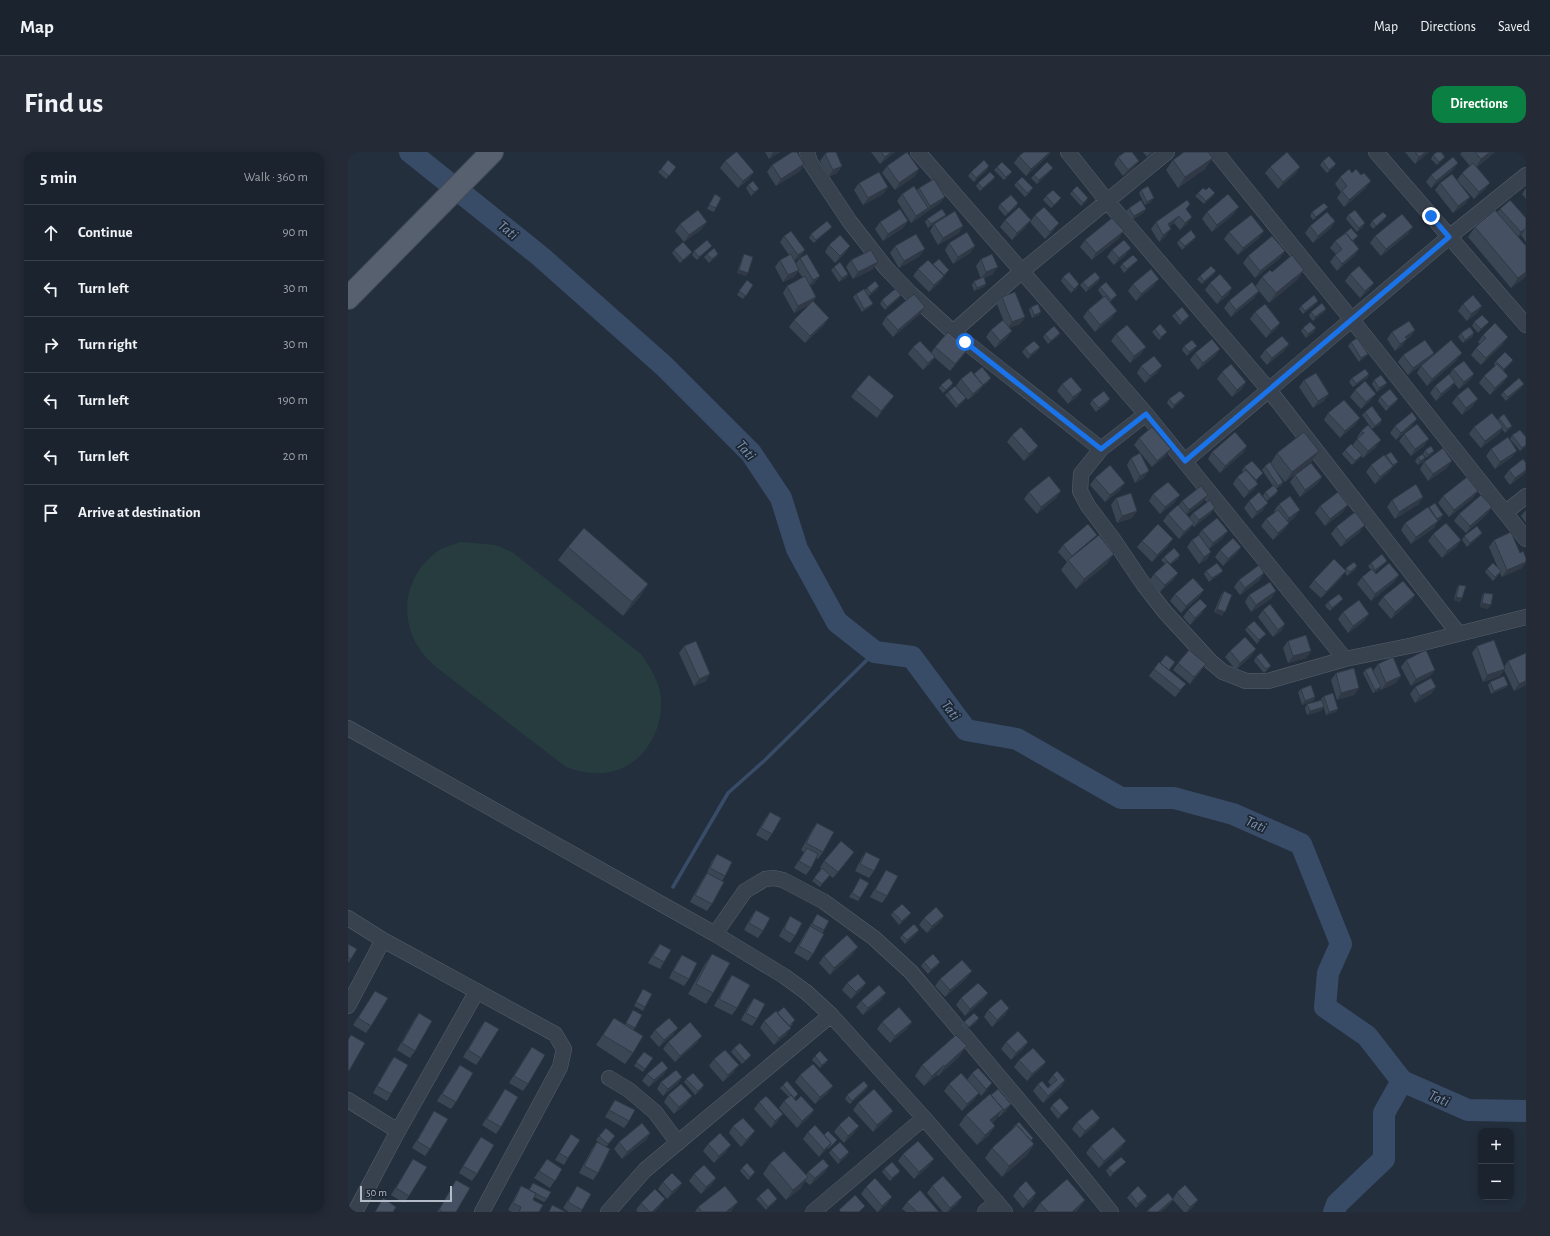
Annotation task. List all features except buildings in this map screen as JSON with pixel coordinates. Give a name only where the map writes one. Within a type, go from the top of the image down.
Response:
[{"type":"main road","points":[[348,298],[492,152]]},
{"type":"street","points":[[807,152],[810,162],[846,215],[886,268],[915,298],[953,332],[1101,449]]},
{"type":"street","points":[[918,152],[1146,414],[1345,659]]},
{"type":"street","points":[[1068,152],[1107,201],[1269,390],[1458,633]]},
{"type":"street","points":[[953,332],[1022,271],[1167,152]]},
{"type":"street","points":[[1216,152],[1506,512],[1526,539]]},
{"type":"street","points":[[1376,152],[1526,325]]},
{"type":"street","points":[[1185,461],[1449,237],[1526,175]]},
{"type":"street","points":[[1146,414],[1101,449],[1081,474],[1080,491],[1082,498],[1165,612],[1223,672],[1246,681],[1257,682],[1280,678],[1345,659],[1414,645],[1526,617]]},
{"type":"street","points":[[1506,512],[1526,496]]},
{"type":"street","points":[[348,728],[715,934],[784,976],[806,992],[831,1015],[924,1118],[1001,1207],[985,1212]]},
{"type":"street","points":[[715,934],[745,891],[765,879],[774,878],[783,880],[823,901],[874,938],[911,972],[1111,1212]]},
{"type":"street","points":[[348,918],[383,940],[555,1034],[564,1049],[560,1067],[482,1212]]},
{"type":"street","points":[[348,1006],[383,940]]},
{"type":"street","points":[[355,1212],[476,991]]},
{"type":"street","points":[[608,1212],[644,1170],[831,1015]]},
{"type":"street","points":[[609,1078],[629,1090],[655,1112],[678,1143]]},
{"type":"street","points":[[348,1100],[398,1131]]},
{"type":"street","points":[[813,1212],[924,1118]]},
{"type":"green space","points":[[461,542],[496,545],[512,552],[641,654],[657,681],[661,699],[661,710],[656,732],[651,742],[636,759],[627,766],[604,773],[578,771],[566,767],[436,667],[423,653],[413,638],[409,624],[407,610],[408,596],[420,569],[429,558],[441,549]]},
{"type":"waterway","name":"Tati","points":[[410,152],[540,256],[664,366],[751,453],[781,498],[797,549],[837,622],[875,652],[912,657],[966,730],[1017,739],[1121,798],[1174,798],[1233,814],[1301,844],[1341,944],[1328,973],[1325,1007],[1367,1036],[1402,1081],[1468,1110],[1526,1111]]},
{"type":"waterway","points":[[673,887],[728,793],[764,761],[875,652]]},
{"type":"waterway","points":[[1334,1212],[1337,1204],[1384,1159],[1384,1113],[1402,1081]]},
{"type":"route","points":[[965,342],[1101,449],[1146,414],[1185,461],[1449,237],[1431,216]]}]
